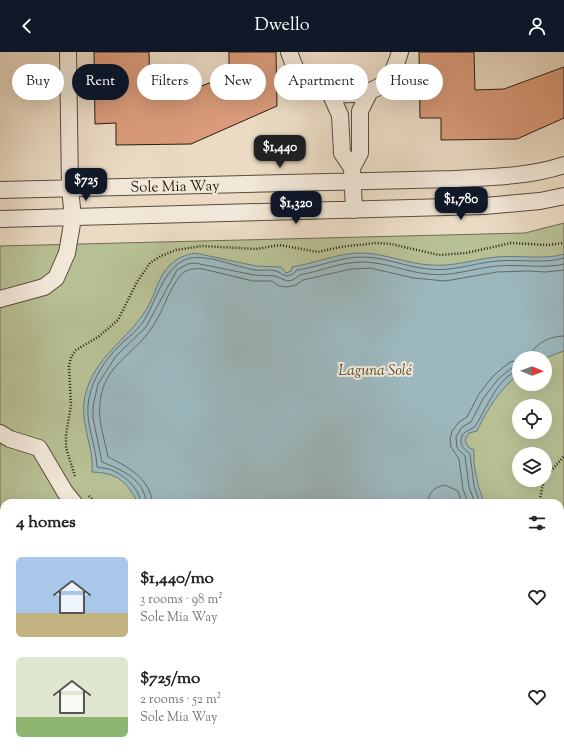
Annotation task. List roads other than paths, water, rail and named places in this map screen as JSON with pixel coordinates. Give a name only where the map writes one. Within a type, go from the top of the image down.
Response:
[{"type":"street","points":[[0,298],[44,286],[56,278],[67,253],[73,218],[70,188],[68,52]]},
{"type":"street","points":[[289,52],[294,64]]},
{"type":"street","points":[[352,175],[360,153],[360,111],[370,91],[385,82],[397,63],[400,52]]},
{"type":"street","points":[[333,100],[340,114],[342,153],[352,175],[354,210]]},
{"type":"street","name":"Sole Mia Way","points":[[0,190],[352,175],[506,177],[530,174],[564,165]]},
{"type":"street","name":"Sole Mia Way","points":[[0,219],[510,205],[564,196]]},
{"type":"street","points":[[0,433],[10,439],[39,448],[65,492],[79,497]]},
{"type":"water","name":"Laguna Solé","points":[[195,253],[256,266],[281,267],[286,273],[291,271],[292,267],[352,253],[370,253],[413,263],[439,265],[456,264],[497,257],[549,257],[564,254],[564,351],[552,355],[552,351],[512,351],[512,380],[495,400],[477,431],[469,433],[465,440],[468,447],[474,450],[476,477],[483,499],[135,499],[125,484],[115,476],[92,472],[91,453],[84,416],[85,396],[90,382],[103,359],[138,321],[152,299],[162,275],[178,259]]}]
